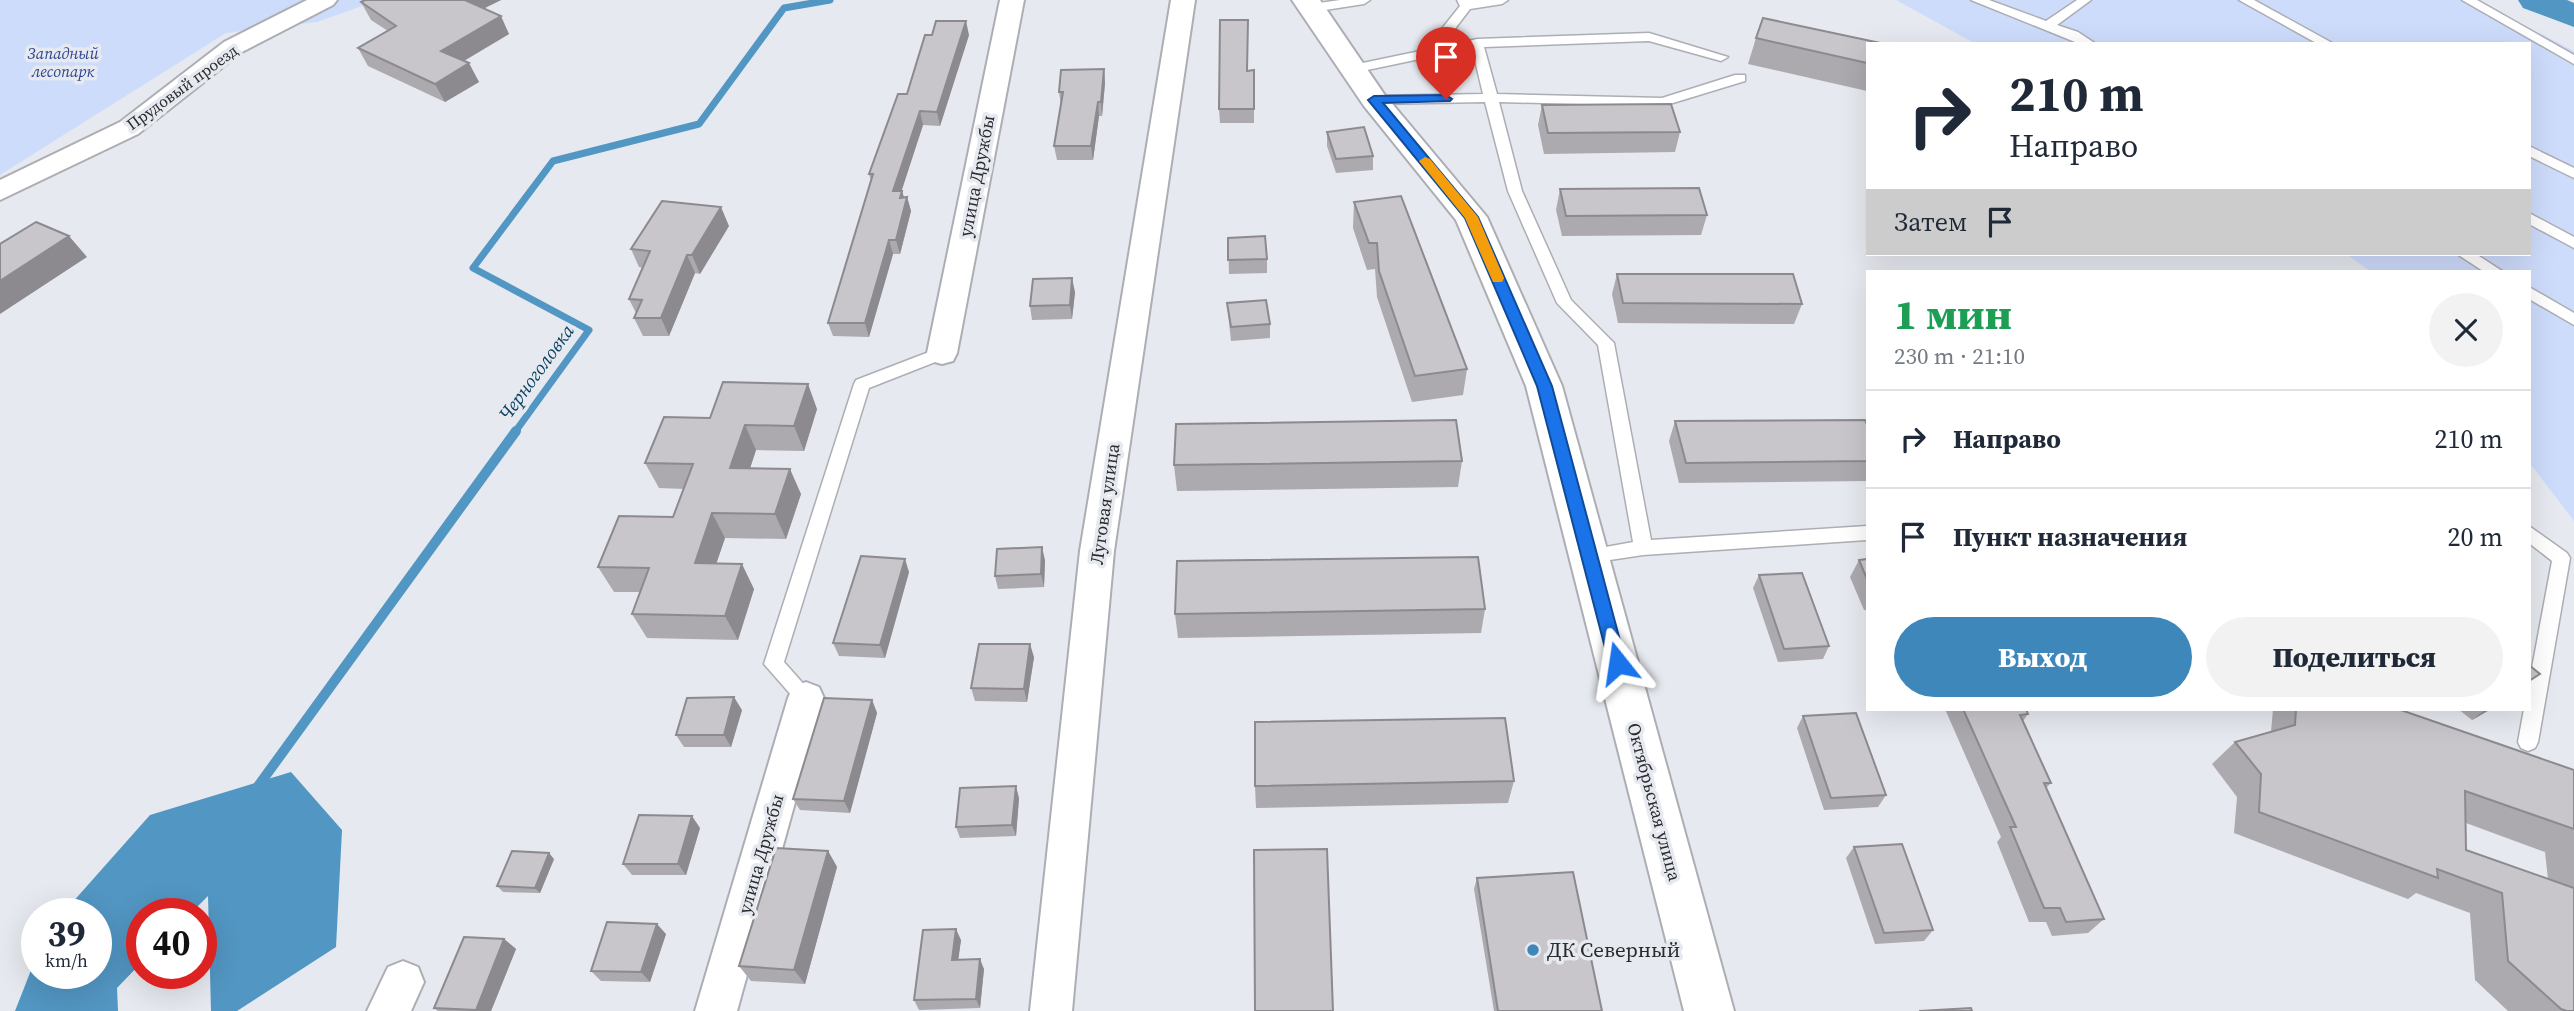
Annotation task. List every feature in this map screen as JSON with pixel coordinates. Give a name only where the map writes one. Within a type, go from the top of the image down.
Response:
[{"type":"street","name":"Прудовый проезд","points":[[0,191],[129,128],[233,47],[325,0]]},
{"type":"street","name":"улица Дружбы","points":[[942,353],[1012,0]]},
{"type":"street","name":"Луговая улица","points":[[1051,1011],[1097,551],[1183,0]]},
{"type":"street","name":"Октябрьская улица","points":[[1309,4],[1364,85],[1471,217],[1544,386],[1709,1011]]},
{"type":"street","name":"улица Дружбы","points":[[716,1011],[806,698]]},
{"type":"lane","points":[[1309,4],[1364,0]]},
{"type":"lane","points":[[1429,54],[1464,3],[1502,0]]},
{"type":"lane","points":[[1977,0],[2048,25],[2086,42]]},
{"type":"lane","points":[[2048,25],[2085,0]]},
{"type":"lane","points":[[2245,0],[2324,42]]},
{"type":"lane","points":[[2468,0],[2574,60]]},
{"type":"lane","points":[[1364,85],[1429,54],[1477,43],[1650,37],[1721,57]]},
{"type":"lane","points":[[1477,43],[1515,191],[1565,303],[1606,343],[1643,548]]},
{"type":"lane","points":[[1364,85],[1493,98],[1663,103],[1740,78]]},
{"type":"lane","points":[[2531,151],[2574,174]]},
{"type":"lane","points":[[2531,219],[2574,243]]},
{"type":"lane","points":[[2468,256],[2492,270]]},
{"type":"lane","points":[[2531,293],[2574,320]]},
{"type":"lane","points":[[806,698],[774,664],[862,384],[942,353]]},
{"type":"lane","points":[[1590,556],[1643,548],[1866,533]]},
{"type":"lane","points":[[2528,742],[2561,558],[2531,535]]},
{"type":"green space","name":"Западный лесопарк","points":[[0,0],[379,0],[317,22],[226,33],[0,175]]},
{"type":"green space","points":[[1896,0],[2475,0],[2574,51],[2574,521],[2531,465],[2531,270],[2369,270],[2349,256],[2531,256],[2531,42],[1972,42]]},
{"type":"water","points":[[291,772],[342,830],[336,947],[237,1011],[211,1011],[210,989],[217,989],[217,898],[126,898],[126,979],[117,988],[118,1011],[15,1011],[24,989],[112,989],[112,898],[76,898],[150,815]]},
{"type":"building","points":[[465,0],[501,16],[441,51],[469,63],[435,84],[358,48],[396,26],[361,2]]},
{"type":"building","points":[[1763,18],[1876,42],[1866,42],[1866,63],[1756,38]]},
{"type":"building","points":[[1220,20],[1248,20],[1247,71],[1254,70],[1254,109],[1219,109]]},
{"type":"building","points":[[936,21],[966,21],[937,112],[920,111],[893,191],[902,191],[900,198],[907,197],[896,240],[889,240],[865,323],[828,323],[873,174],[869,174],[898,94],[907,94],[925,35],[932,35]]},
{"type":"building","points":[[1104,69],[1101,102],[1098,102],[1091,146],[1054,146],[1063,92],[1059,92],[1061,70]]},
{"type":"building","points":[[1671,104],[1680,132],[1548,133],[1542,105]]},
{"type":"building","points":[[1364,127],[1373,156],[1336,159],[1327,132]]},
{"type":"building","points":[[1699,188],[1707,215],[1566,216],[1560,189]]},
{"type":"building","points":[[1401,196],[1467,369],[1415,376],[1379,271],[1377,243],[1369,243],[1354,202]]},
{"type":"building","points":[[662,201],[721,207],[692,255],[687,255],[661,318],[634,318],[642,300],[629,299],[650,251],[631,249]]},
{"type":"building","points":[[36,222],[69,236],[0,281],[0,244]]},
{"type":"building","points":[[1265,236],[1267,259],[1228,260],[1228,238]]},
{"type":"building","points":[[1617,274],[1793,274],[1802,304],[1623,303]]},
{"type":"building","points":[[1072,278],[1070,305],[1030,306],[1033,279]]},
{"type":"building","points":[[1266,300],[1270,324],[1231,327],[1227,303]]},
{"type":"building","points":[[723,382],[808,384],[794,426],[745,425],[730,468],[790,469],[775,514],[712,513],[695,563],[742,564],[725,616],[632,614],[649,568],[598,567],[619,516],[673,517],[693,464],[645,463],[664,417],[710,418]]},
{"type":"building","points":[[1456,420],[1462,461],[1174,465],[1176,424]]},
{"type":"building","points":[[1865,420],[1866,461],[1686,463],[1675,421]]},
{"type":"building","points":[[1042,547],[1041,574],[995,576],[997,549]]},
{"type":"building","points":[[861,556],[905,559],[880,645],[833,643]]},
{"type":"building","points":[[1478,557],[1485,609],[1175,614],[1177,561]]},
{"type":"building","points":[[1866,559],[1866,577],[1859,560]]},
{"type":"building","points":[[1802,573],[1829,646],[1784,649],[1759,575]]},
{"type":"building","points":[[979,644],[1030,644],[1024,689],[971,688]]},
{"type":"building","points":[[2531,667],[2540,674],[2531,680]]},
{"type":"building","points":[[734,697],[724,735],[676,735],[687,698]]},
{"type":"building","points":[[824,698],[872,700],[844,801],[793,799]]},
{"type":"building","points":[[1964,711],[2027,711],[2028,714],[2020,715],[2051,783],[2044,783],[2104,919],[2066,922],[2060,908],[2044,908],[2010,827],[2016,827]]},
{"type":"building","points":[[2296,711],[2404,711],[2574,770],[2574,829],[2465,791],[2466,850],[2574,888],[2574,1011],[2561,1009],[2508,961],[2502,893],[2437,869],[2438,878],[2259,812],[2261,774],[2235,742],[2295,725]]},
{"type":"building","points":[[1856,713],[1886,795],[1831,798],[1803,716]]},
{"type":"building","points":[[1505,718],[1514,781],[1255,786],[1255,722]]},
{"type":"building","points":[[1016,786],[1012,825],[956,827],[960,788]]},
{"type":"building","points":[[639,815],[692,816],[678,864],[623,864]]},
{"type":"building","points":[[1902,844],[1933,930],[1884,933],[1854,847]]},
{"type":"building","points":[[776,848],[828,851],[794,970],[739,966]]},
{"type":"building","points":[[1327,849],[1333,1011],[1255,1011],[1254,850]]},
{"type":"building","points":[[512,851],[549,853],[535,888],[497,886]]},
{"type":"building","name":"ДК Северный","points":[[1573,872],[1602,1011],[1498,1011],[1477,878]]},
{"type":"building","points":[[607,922],[657,924],[641,972],[591,971]]},
{"type":"building","points":[[956,929],[952,960],[980,959],[976,999],[914,1000],[923,930]]},
{"type":"building","points":[[464,937],[504,939],[476,1010],[434,1008]]},
{"type":"building","points":[[1971,1008],[1972,1011],[1919,1011]]},
{"type":"waterway","name":"Черноголовка","points":[[515,432],[589,330],[473,268],[553,161],[699,124],[784,8],[830,0]]},
{"type":"waterway","points":[[2536,0],[2574,16]]},
{"type":"waterway","name":"Черноголовка","points":[[256,789],[516,431]]},
{"type":"slow traffic","points":[[1425,161],[1471,217],[1498,278]]},
{"type":"place","name":"ДК Северный","points":[[1533,950]]},
{"type":"route","points":[[1446,99],[1374,100],[1471,217],[1544,386],[1618,663]]}]
